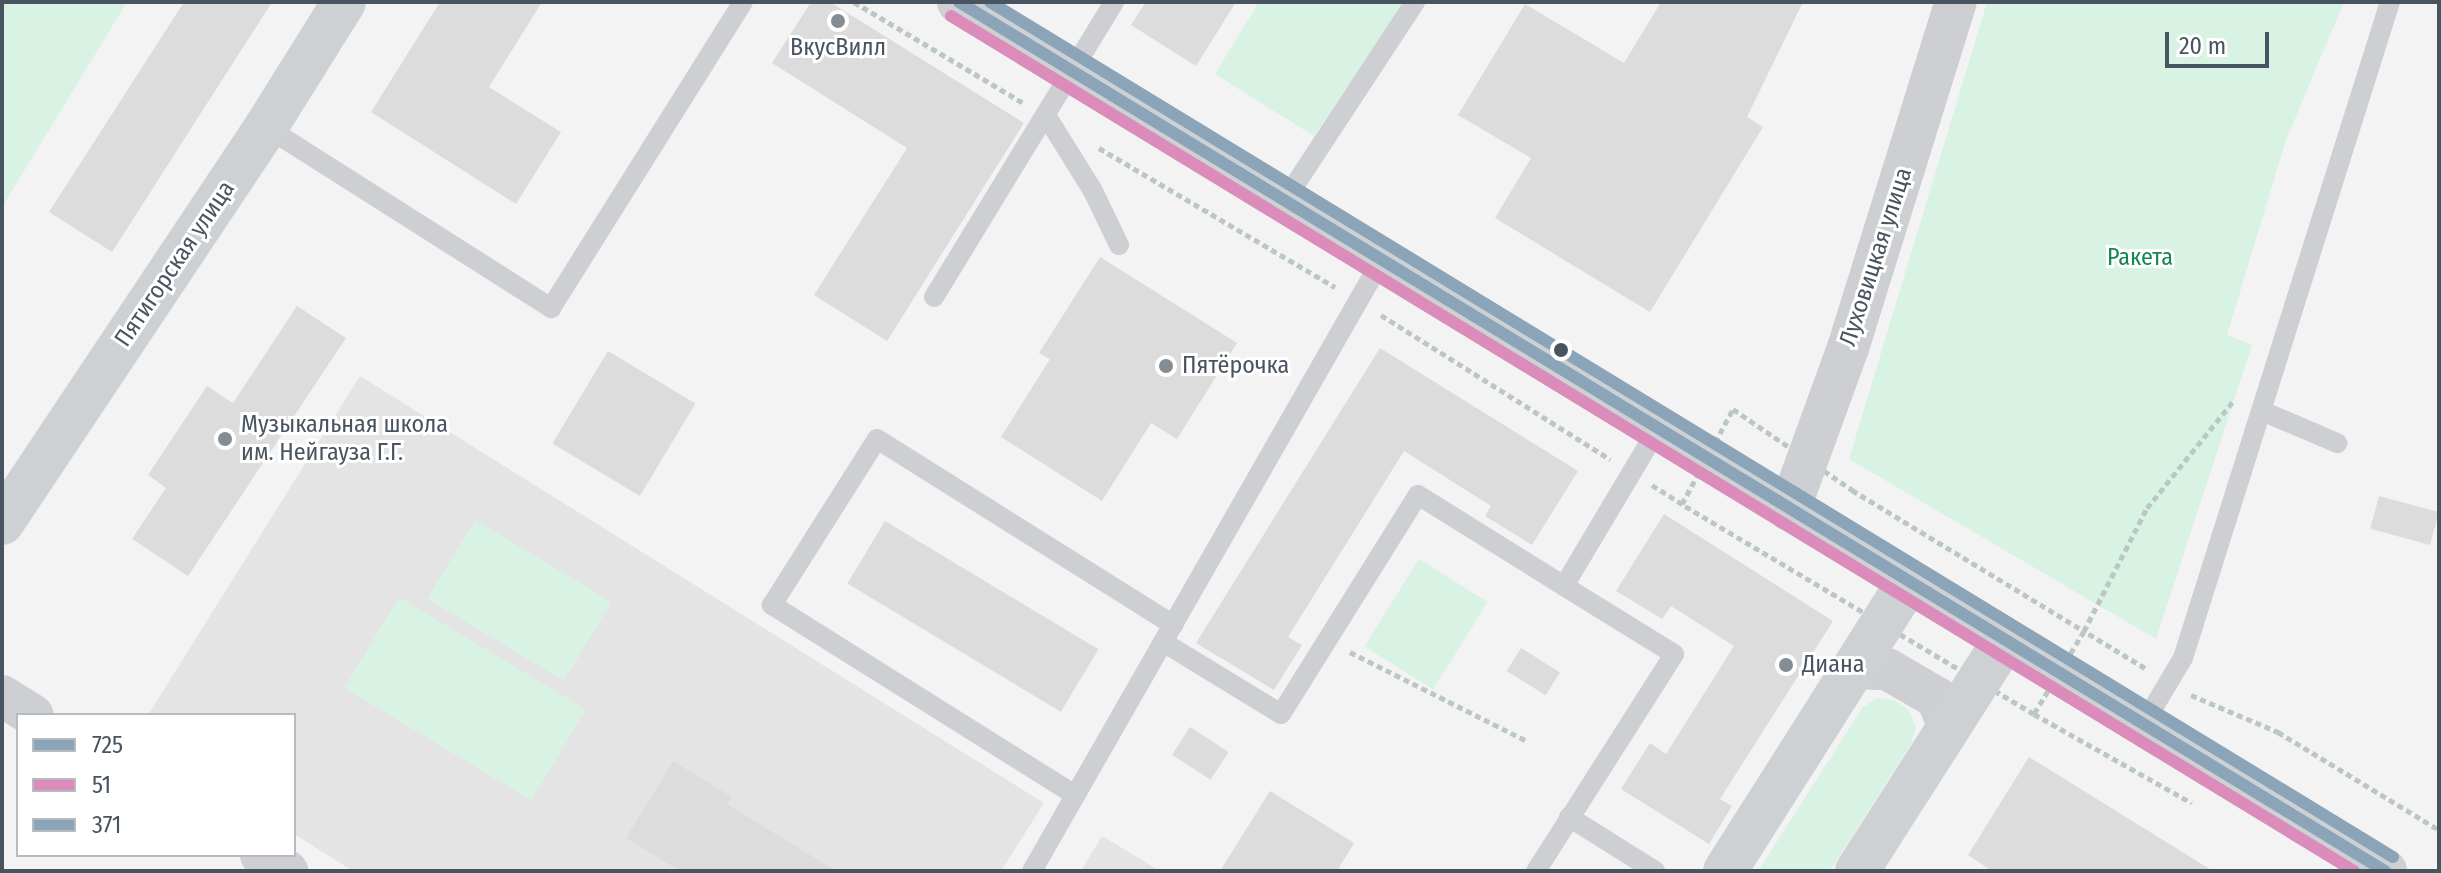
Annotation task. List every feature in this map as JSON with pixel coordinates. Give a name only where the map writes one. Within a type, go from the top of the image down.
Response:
[{"type":"street","name":"Пятигорская улица","points":[[2,523],[266,127],[344,2]]},
{"type":"street","points":[[959,2],[2385,871]]},
{"type":"street","name":"Луховицкая улица","points":[[1789,510],[1848,348],[1956,2]]},
{"type":"street","points":[[1725,871],[1908,583]]},
{"type":"street","points":[[1857,871],[2004,641]]},
{"type":"street","points":[[1854,668],[1887,669],[1937,698],[1949,727]]},
{"type":"street","points":[[2,696],[29,713]]},
{"type":"street","points":[[264,857],[287,871]]},
{"type":"lane","points":[[266,127],[551,308],[743,2]]},
{"type":"lane","points":[[934,297],[1047,117],[1114,2]]},
{"type":"lane","points":[[1285,200],[1415,2]]},
{"type":"lane","points":[[2143,725],[2183,658],[2390,2]]},
{"type":"lane","points":[[1047,117],[1093,191],[1119,245]]},
{"type":"lane","points":[[1032,871],[1381,261]]},
{"type":"lane","points":[[2262,411],[2337,443]]},
{"type":"lane","points":[[1564,586],[1657,430]]},
{"type":"lane","points":[[1075,795],[772,605],[877,439],[1168,633],[1281,714],[1418,495],[1674,654],[1536,871]]},
{"type":"lane","points":[[1569,817],[1655,871]]},
{"type":"path","points":[[854,2],[1358,301],[1682,504]]},
{"type":"path","points":[[2273,376],[2253,377],[2147,508],[2084,631],[2201,701],[2278,732],[2439,830]]},
{"type":"path","points":[[1327,640],[1525,740]]},
{"type":"shaded area","points":[[360,376],[1044,803],[1001,871],[353,871],[296,835],[296,713],[149,713]]},
{"type":"shaded area","points":[[1102,836],[1160,871],[1081,871]]},
{"type":"green space","points":[[2,2],[127,2],[2,207]]},
{"type":"green space","points":[[1259,2],[1404,2],[1314,136],[1215,74]]},
{"type":"green space","name":"Ракета","points":[[1987,2],[2344,2],[2286,140],[2227,335],[2252,345],[2156,639],[1849,459]]},
{"type":"green space","points":[[475,520],[611,602],[564,681],[428,599]]},
{"type":"green space","points":[[1419,559],[1488,602],[1433,689],[1364,646]]},
{"type":"green space","points":[[399,597],[586,709],[531,800],[344,688]]},
{"type":"green space","points":[[1878,698],[1896,701],[1910,712],[1916,727],[1911,744],[1830,871],[1758,871],[1863,707]]},
{"type":"building","points":[[184,2],[272,2],[112,252],[49,212]]},
{"type":"building","points":[[440,2],[542,2],[489,87],[561,132],[516,204],[371,112]]},
{"type":"building","points":[[811,2],[830,2],[1024,123],[887,341],[814,295],[907,148],[772,63]]},
{"type":"building","points":[[1146,2],[1236,2],[1196,66],[1131,25]]},
{"type":"building","points":[[1661,2],[1803,2],[1747,117],[1763,127],[1650,312],[1495,218],[1531,158],[1458,115],[1525,4],[1624,63]]},
{"type":"building","points":[[1100,257],[1237,343],[1177,439],[1151,423],[1102,501],[1001,437],[1050,359],[1039,353]]},
{"type":"building","name":"Музыкальная школа им. Нейгауза Г.Г.","points":[[297,306],[346,338],[188,576],[132,539],[166,488],[148,475],[207,386],[233,403]]},
{"type":"building","points":[[1380,348],[1578,471],[1532,545],[1485,516],[1491,506],[1404,451],[1288,637],[1302,645],[1274,690],[1196,643]]},
{"type":"building","points":[[608,351],[695,404],[640,496],[552,444]]},
{"type":"building","points":[[2379,496],[2439,512],[2430,545],[2370,529]]},
{"type":"building","points":[[1664,514],[1833,621],[1720,799],[1732,806],[1709,844],[1621,789],[1650,743],[1666,754],[1734,646],[1671,606],[1662,619],[1616,591]]},
{"type":"building","points":[[885,521],[1098,649],[1061,712],[847,584]]},
{"type":"building","points":[[1521,648],[1560,672],[1546,695],[1507,671]]},
{"type":"building","points":[[1190,727],[1229,752],[1211,780],[1172,755]]},
{"type":"building","points":[[2029,757],[2213,871],[1992,871],[1968,855]]},
{"type":"building","points":[[673,761],[732,797],[727,804],[836,871],[680,871],[626,838]]},
{"type":"building","points":[[1270,791],[1354,843],[1337,871],[1220,871]]},
{"type":"transit line","name":"725","points":[[959,2],[2385,871]]},
{"type":"transit line","name":"371","points":[[990,2],[2393,857]]},
{"type":"transit line","name":"51","points":[[951,16],[2354,871]]},
{"type":"place","name":"ВкусВилл","points":[[838,21]]},
{"type":"place","name":"Пятёрочка","points":[[1166,366]]},
{"type":"place","name":"Музыкальная школа им. Нейгауза Г.Г.","points":[[225,439]]},
{"type":"place","name":"Диана","points":[[1786,665]]}]
